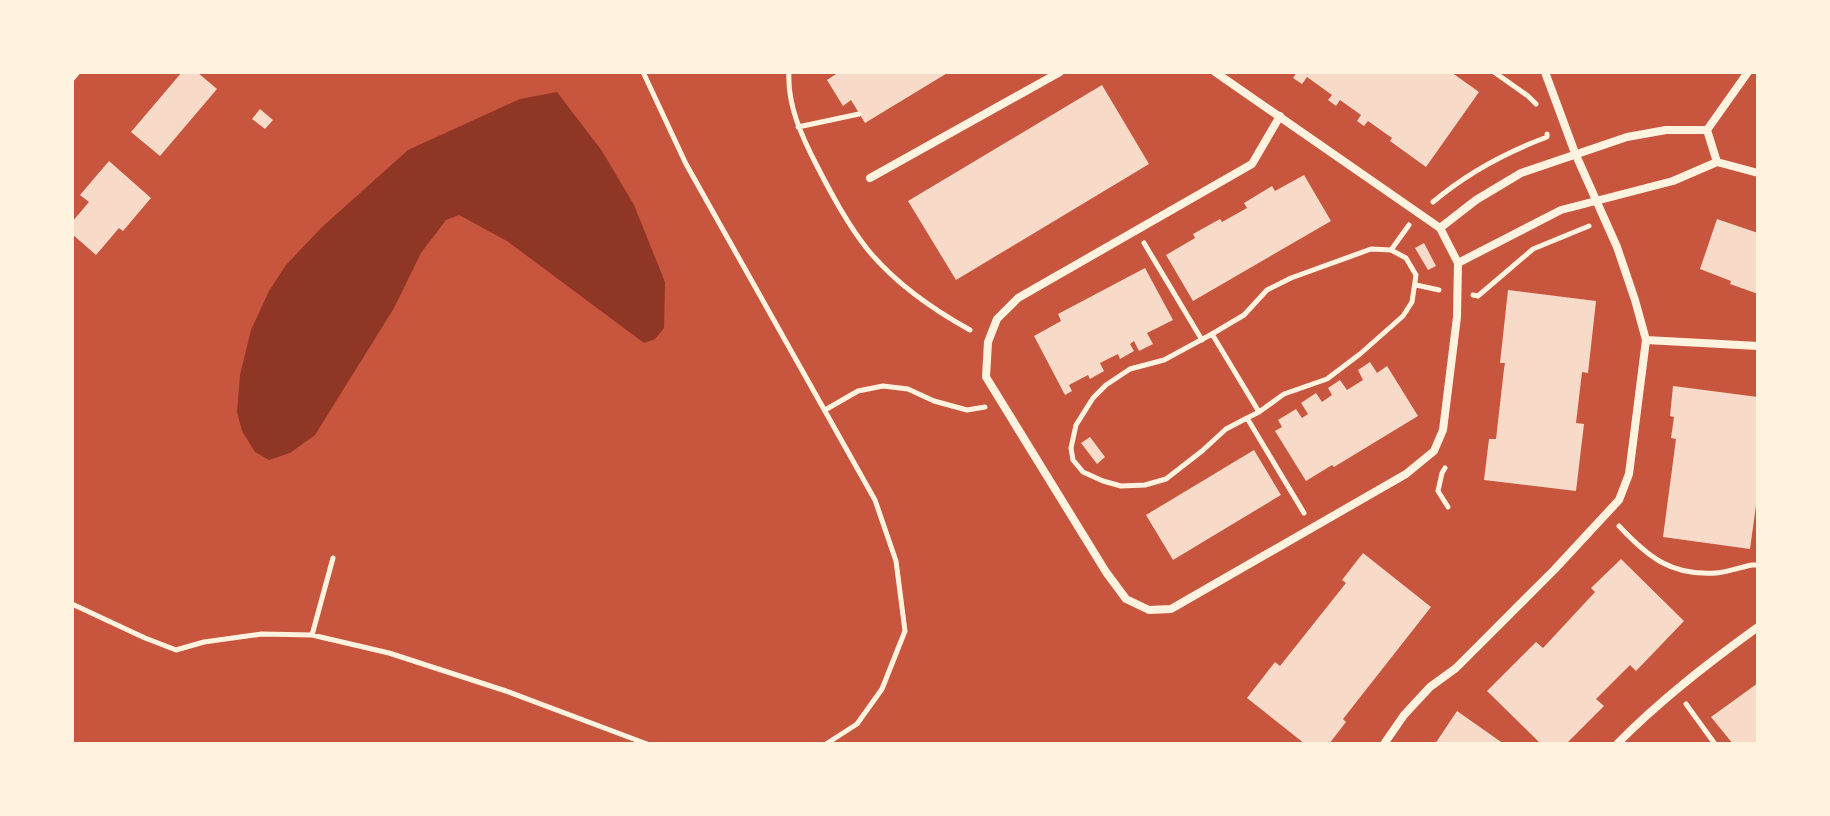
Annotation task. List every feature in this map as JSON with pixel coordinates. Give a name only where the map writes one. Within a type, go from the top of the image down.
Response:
[{"type":"street","points":[[72,77],[76,72]]},
{"type":"street","points":[[870,178],[1060,72]]},
{"type":"street","points":[[1215,72],[1280,116],[1420,213],[1440,228],[1458,263],[1459,293],[1450,381],[1443,430],[1434,451],[1406,474],[1171,609],[1149,610],[1126,599],[1098,560],[986,377],[988,342],[997,319],[1018,298],[1252,164],[1280,116]]},
{"type":"street","points":[[1384,744],[1404,715],[1430,687],[1456,668],[1607,514],[1619,500],[1629,474],[1646,340],[1626,273],[1575,153],[1545,72]]},
{"type":"street","points":[[1707,130],[1748,72]]},
{"type":"street","points":[[1440,228],[1476,200],[1521,173],[1575,153],[1666,130],[1707,130]]},
{"type":"street","points":[[1707,130],[1717,162]]},
{"type":"street","points":[[1458,263],[1561,210],[1673,181],[1717,162],[1758,173]]},
{"type":"street","points":[[1646,340],[1758,346]]},
{"type":"street","points":[[1617,744],[1674,690],[1758,627]]},
{"type":"path","points":[[643,72],[686,164],[875,500],[896,561],[905,631],[882,689],[857,724],[826,744]]},
{"type":"path","points":[[789,72],[788,85],[798,127],[837,203],[868,251],[937,312],[970,330]]},
{"type":"path","points":[[1494,72],[1543,111]]},
{"type":"path","points":[[798,127],[859,114]]},
{"type":"path","points":[[1391,250],[1420,213],[1449,188],[1520,147],[1547,137],[1548,124]]},
{"type":"path","points":[[1478,296],[1533,249],[1590,225]]},
{"type":"path","points":[[1144,242],[1202,340]]},
{"type":"path","points":[[1371,249],[1391,250],[1406,258],[1416,275],[1416,285],[1412,302],[1403,316],[1360,354],[1327,379],[1284,394],[1259,412],[1226,429],[1166,479],[1145,485],[1121,486],[1083,472],[1073,460],[1071,448],[1076,425],[1093,398],[1106,385],[1130,369],[1164,360],[1202,340],[1244,315],[1267,290],[1371,249]]},
{"type":"path","points":[[1416,285],[1448,291]]},
{"type":"path","points":[[1212,334],[1259,412]]},
{"type":"path","points":[[825,410],[858,391],[883,386],[908,389],[934,401],[967,410],[986,407]]},
{"type":"path","points":[[1247,418],[1312,528]]},
{"type":"path","points":[[1607,514],[1648,554],[1680,571],[1717,573],[1758,565]]},
{"type":"path","points":[[312,635],[333,558]]},
{"type":"path","points":[[72,604],[176,650],[204,642],[262,634],[312,635],[389,653],[647,744]]},
{"type":"path","points":[[1686,704],[1715,744]]},
{"type":"shaded area","points":[[557,92],[602,151],[634,205],[665,282],[664,328],[655,339],[644,343],[507,241],[459,215],[446,220],[421,253],[394,308],[315,435],[290,453],[269,460],[255,452],[242,431],[237,412],[240,375],[251,330],[269,291],[286,265],[321,228],[408,150],[520,99]]},
{"type":"building","points":[[182,72],[197,72],[217,89],[160,156],[131,132]]},
{"type":"building","points":[[835,72],[949,72],[865,123],[851,100],[843,106],[827,80]]},
{"type":"building","points":[[1297,72],[1451,72],[1479,92],[1426,167],[1368,121],[1364,126],[1357,121],[1361,115],[1340,100],[1336,106],[1328,100],[1332,95],[1307,77],[1302,84],[1293,78]]},
{"type":"building","points":[[1102,85],[1149,164],[956,280],[908,201]]},
{"type":"building","points":[[260,109],[273,120],[265,129],[252,119]]},
{"type":"building","points":[[109,161],[151,198],[123,231],[119,228],[96,255],[72,234],[72,222],[89,202],[80,195]]},
{"type":"building","points":[[1304,175],[1331,221],[1193,301],[1166,255],[1195,238],[1193,234],[1247,208],[1244,203],[1272,186],[1275,191]]},
{"type":"building","points":[[1717,219],[1758,233],[1758,294],[1700,269]]},
{"type":"building","points":[[1424,243],[1436,266],[1428,270],[1415,248]]},
{"type":"building","points":[[1145,268],[1173,320],[1147,333],[1153,344],[1139,351],[1134,341],[1130,344],[1134,351],[1120,359],[1118,354],[1100,363],[1104,371],[1069,385],[1072,391],[1065,395],[1034,336],[1061,321],[1058,314]]},
{"type":"building","points":[[1508,290],[1596,301],[1588,373],[1582,372],[1576,423],[1584,424],[1576,491],[1484,480],[1489,439],[1496,439],[1505,363],[1500,363]]},
{"type":"building","points":[[1370,362],[1377,373],[1387,366],[1418,416],[1306,481],[1275,431],[1282,427],[1278,420],[1296,409],[1302,418],[1308,414],[1301,403],[1316,393],[1322,402],[1332,395],[1328,388],[1340,380],[1347,390],[1363,380],[1358,370]]},
{"type":"building","points":[[1673,386],[1758,397],[1758,491],[1750,549],[1663,537],[1676,439],[1671,438]]},
{"type":"building","points":[[1090,437],[1105,457],[1097,464],[1081,443]]},
{"type":"building","points":[[1254,450],[1281,495],[1173,560],[1146,515]]},
{"type":"building","points":[[1363,553],[1431,607],[1343,719],[1346,722],[1329,744],[1305,744],[1247,698],[1275,662],[1280,666],[1346,583],[1342,580]]},
{"type":"building","points":[[1621,559],[1684,621],[1636,671],[1630,665],[1596,699],[1604,706],[1566,744],[1541,744],[1487,691],[1536,642],[1543,648],[1595,592],[1591,588]]},
{"type":"building","points":[[1758,683],[1758,744],[1733,744],[1711,717]]},
{"type":"building","points":[[1457,711],[1504,744],[1435,744]]}]
